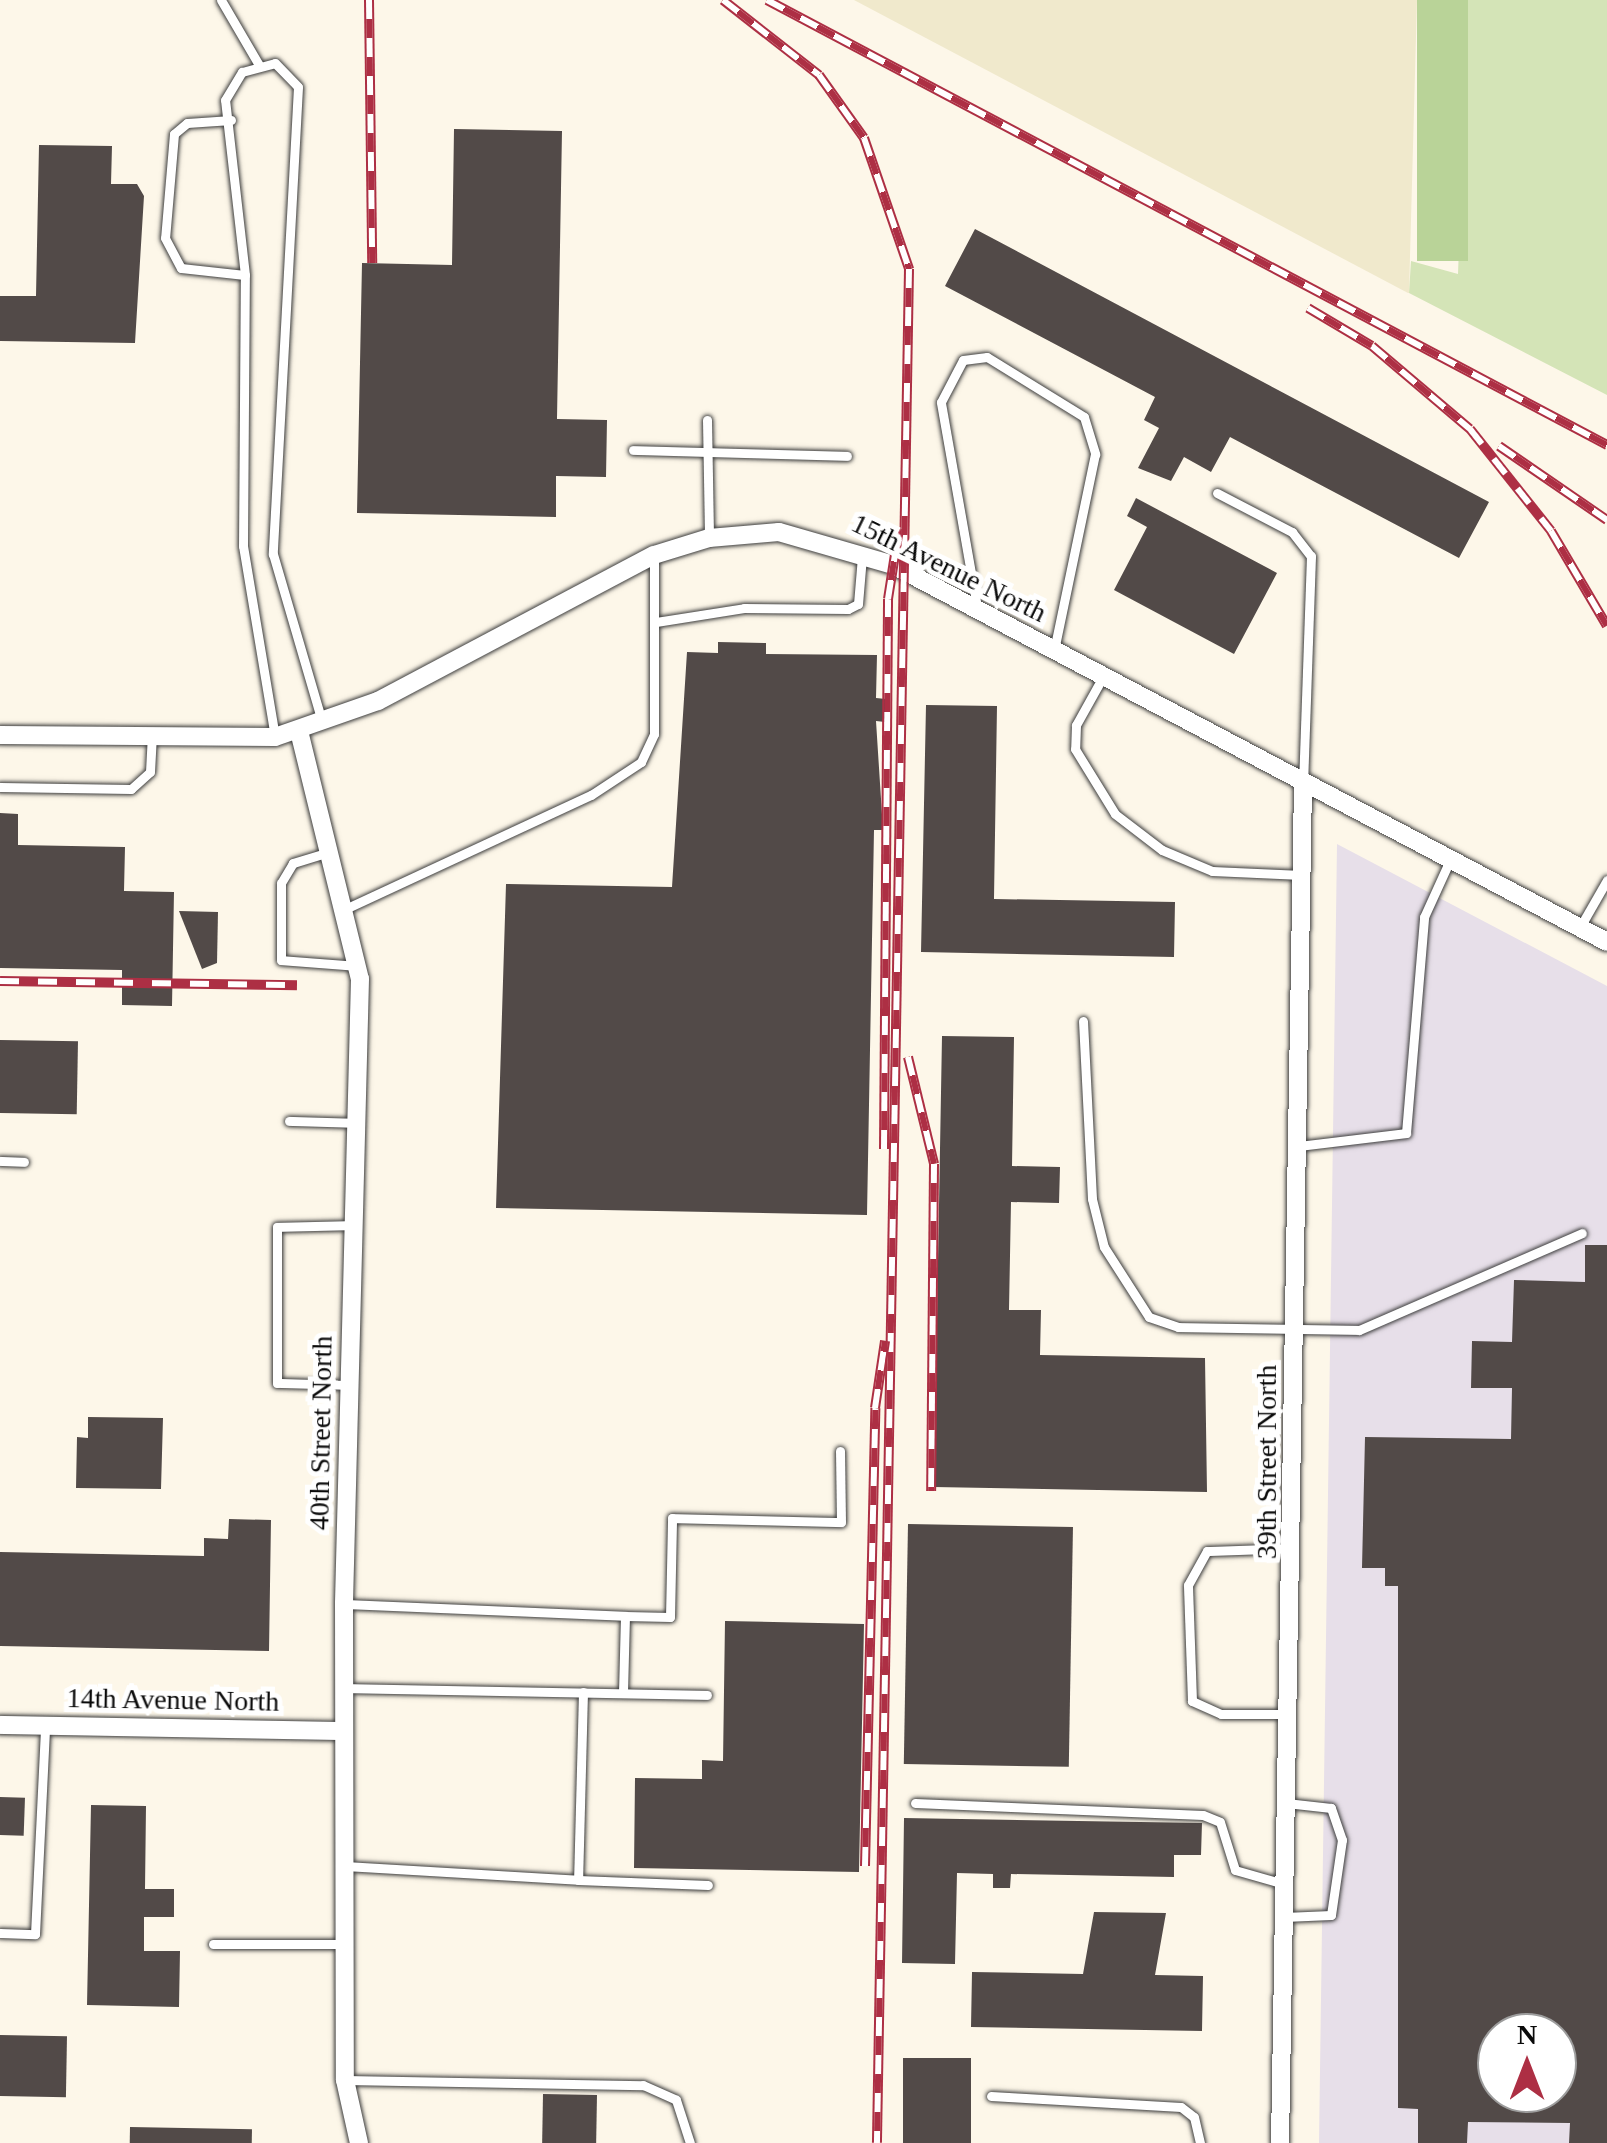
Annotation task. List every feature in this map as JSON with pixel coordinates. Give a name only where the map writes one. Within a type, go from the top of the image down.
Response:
[{"type":"street","name":"15th Avenue North","points":[[0,735],[275,737],[323,725],[654,556],[710,538],[779,532],[862,551],[1105,674],[1607,942]]},
{"type":"street","name":"40th Street North","points":[[299,731],[357,966],[344,1731],[345,2080],[359,2143]]},
{"type":"street","name":"39th Street North","points":[[1280,2143],[1295,1548],[1303,782]]},
{"type":"street","name":"14th Avenue North","points":[[0,1726],[344,1731]]},
{"type":"lane","points":[[221,0],[259,65]]},
{"type":"lane","points":[[275,737],[242,546],[244,274],[231,120],[231,85],[259,65],[289,70],[298,87],[274,554],[323,725]]},
{"type":"lane","points":[[231,120],[187,123],[174,134],[164,238],[182,268],[244,274]]},
{"type":"lane","points":[[978,610],[941,402],[963,360],[987,356],[1084,417],[1096,454],[1054,650]]},
{"type":"lane","points":[[708,420],[710,538]]},
{"type":"lane","points":[[633,450],[847,456]]},
{"type":"lane","points":[[1217,493],[1292,532],[1311,556],[1303,782]]},
{"type":"lane","points":[[656,622],[744,608],[848,609],[858,604],[862,551]]},
{"type":"lane","points":[[343,910],[591,795],[641,762],[654,734],[654,556]]},
{"type":"lane","points":[[1105,674],[1076,725],[1075,748],[1115,814],[1162,850],[1212,871],[1304,875]]},
{"type":"lane","points":[[0,787],[131,789],[150,772],[152,734]]},
{"type":"lane","points":[[329,852],[293,863],[281,884],[281,960],[357,966]]},
{"type":"lane","points":[[1299,1146],[1406,1133],[1424,918],[1450,860]]},
{"type":"lane","points":[[1580,927],[1607,880]]},
{"type":"lane","points":[[1084,1021],[1092,1199],[1130,1292],[1149,1317],[1178,1327],[1359,1330],[1582,1233]]},
{"type":"lane","points":[[289,1121],[356,1123]]},
{"type":"lane","points":[[0,1161],[24,1162]]},
{"type":"lane","points":[[350,1384],[278,1383],[277,1228],[352,1225]]},
{"type":"lane","points":[[344,1604],[670,1617],[672,1518],[841,1522],[840,1451]]},
{"type":"lane","points":[[1289,1714],[1221,1714],[1192,1702],[1188,1585],[1207,1552],[1295,1548]]},
{"type":"lane","points":[[623,1693],[625,1616]]},
{"type":"lane","points":[[344,1688],[707,1694]]},
{"type":"lane","points":[[578,1880],[583,1692]]},
{"type":"lane","points":[[0,1933],[34,1934],[44,1726]]},
{"type":"lane","points":[[915,1803],[1202,1815],[1220,1822],[1234,1870],[1284,1884]]},
{"type":"lane","points":[[1284,1917],[1331,1915],[1342,1840],[1331,1808],[1286,1803]]},
{"type":"lane","points":[[345,1866],[708,1885]]},
{"type":"lane","points":[[213,1944],[345,1944]]},
{"type":"lane","points":[[345,2080],[643,2085],[676,2100],[690,2143]]},
{"type":"lane","points":[[991,2096],[1181,2108],[1194,2117],[1200,2143]]},
{"type":"shaded area","points":[[854,0],[1417,0],[1409,293],[1408,293]]},
{"type":"shaded area","points":[[1337,844],[1607,986],[1607,2143],[1319,2143]]},
{"type":"green space","points":[[1417,0],[1468,0],[1468,261],[1417,261]]},
{"type":"green space","points":[[1468,0],[1607,0],[1607,395],[1409,293],[1411,261],[1458,274]]},
{"type":"building","points":[[454,129],[562,131],[557,419],[607,420],[606,477],[556,476],[556,517],[357,513],[362,263],[452,265]]},
{"type":"building","points":[[39,145],[112,146],[111,184],[137,184],[144,196],[135,343],[0,341],[0,296],[36,296]]},
{"type":"building","points":[[975,229],[1489,502],[1459,558],[1230,437],[1211,472],[1184,457],[1171,481],[1138,468],[1159,428],[1144,420],[1155,397],[945,286]]},
{"type":"building","points":[[1136,498],[1277,573],[1234,654],[1114,590],[1147,527],[1127,516]]},
{"type":"building","points":[[718,642],[766,643],[766,654],[877,655],[876,698],[886,699],[885,722],[876,721],[883,830],[874,830],[867,1215],[496,1208],[506,884],[672,887],[687,652],[718,653]]},
{"type":"building","points":[[926,705],[997,706],[994,899],[1175,902],[1174,957],[921,952]]},
{"type":"building","points":[[0,813],[18,814],[18,845],[125,847],[124,891],[174,892],[172,1006],[122,1005],[122,970],[0,968]]},
{"type":"building","points":[[179,911],[218,912],[217,963],[202,969]]},
{"type":"building","points":[[942,1036],[1014,1037],[1012,1166],[1060,1167],[1059,1203],[1011,1202],[1009,1310],[1041,1310],[1040,1355],[1205,1358],[1207,1492],[934,1487]]},
{"type":"building","points":[[0,1040],[78,1041],[77,1114],[0,1113]]},
{"type":"building","points":[[1585,1245],[1607,1245],[1607,2143],[1569,2143],[1570,2123],[1468,2122],[1467,2143],[1418,2143],[1418,2109],[1398,2108],[1398,1586],[1385,1586],[1385,1568],[1362,1568],[1365,1437],[1511,1439],[1512,1388],[1471,1388],[1472,1341],[1512,1342],[1514,1280],[1585,1282]]},
{"type":"building","points":[[88,1417],[163,1418],[161,1489],[76,1488],[77,1437],[88,1438]]},
{"type":"building","points":[[229,1519],[271,1520],[269,1651],[0,1646],[0,1552],[204,1556],[204,1538],[228,1539]]},
{"type":"building","points":[[908,1524],[1073,1527],[1069,1767],[904,1764]]},
{"type":"building","points":[[725,1621],[864,1624],[859,1872],[634,1868],[635,1778],[702,1779],[702,1760],[723,1761]]},
{"type":"building","points":[[0,1797],[25,1798],[24,1836],[0,1835]]},
{"type":"building","points":[[91,1805],[146,1806],[145,1889],[174,1889],[174,1917],[144,1917],[144,1951],[180,1951],[179,2007],[87,2005]]},
{"type":"building","points":[[904,1818],[1202,1823],[1201,1855],[1174,1855],[1174,1877],[1011,1874],[1010,1888],[993,1888],[993,1874],[957,1873],[955,1964],[902,1963]]},
{"type":"building","points":[[1094,1912],[1166,1913],[1155,1975],[1203,1976],[1202,2031],[971,2027],[972,1972],[1083,1974]]},
{"type":"building","points":[[0,2035],[67,2036],[66,2097],[0,2096]]},
{"type":"building","points":[[903,2058],[971,2058],[971,2143],[903,2143]]},
{"type":"building","points":[[543,2094],[597,2095],[596,2143],[542,2143]]},
{"type":"building","points":[[130,2127],[252,2129],[252,2143],[130,2143]]},
{"type":"railway","points":[[369,0],[372,263]]},
{"type":"railway","points":[[723,0],[819,75],[864,138],[909,269],[877,2143]]},
{"type":"railway","points":[[767,0],[1607,445]]},
{"type":"railway","points":[[1308,308],[1372,346],[1470,429],[1551,531],[1607,626]]},
{"type":"railway","points":[[1499,446],[1607,520]]},
{"type":"railway","points":[[884,1149],[888,599],[899,529]]},
{"type":"railway","points":[[0,981],[297,985]]},
{"type":"railway","points":[[908,1057],[934,1164],[931,1491]]},
{"type":"railway","points":[[865,1866],[875,1408],[885,1341]]}]
